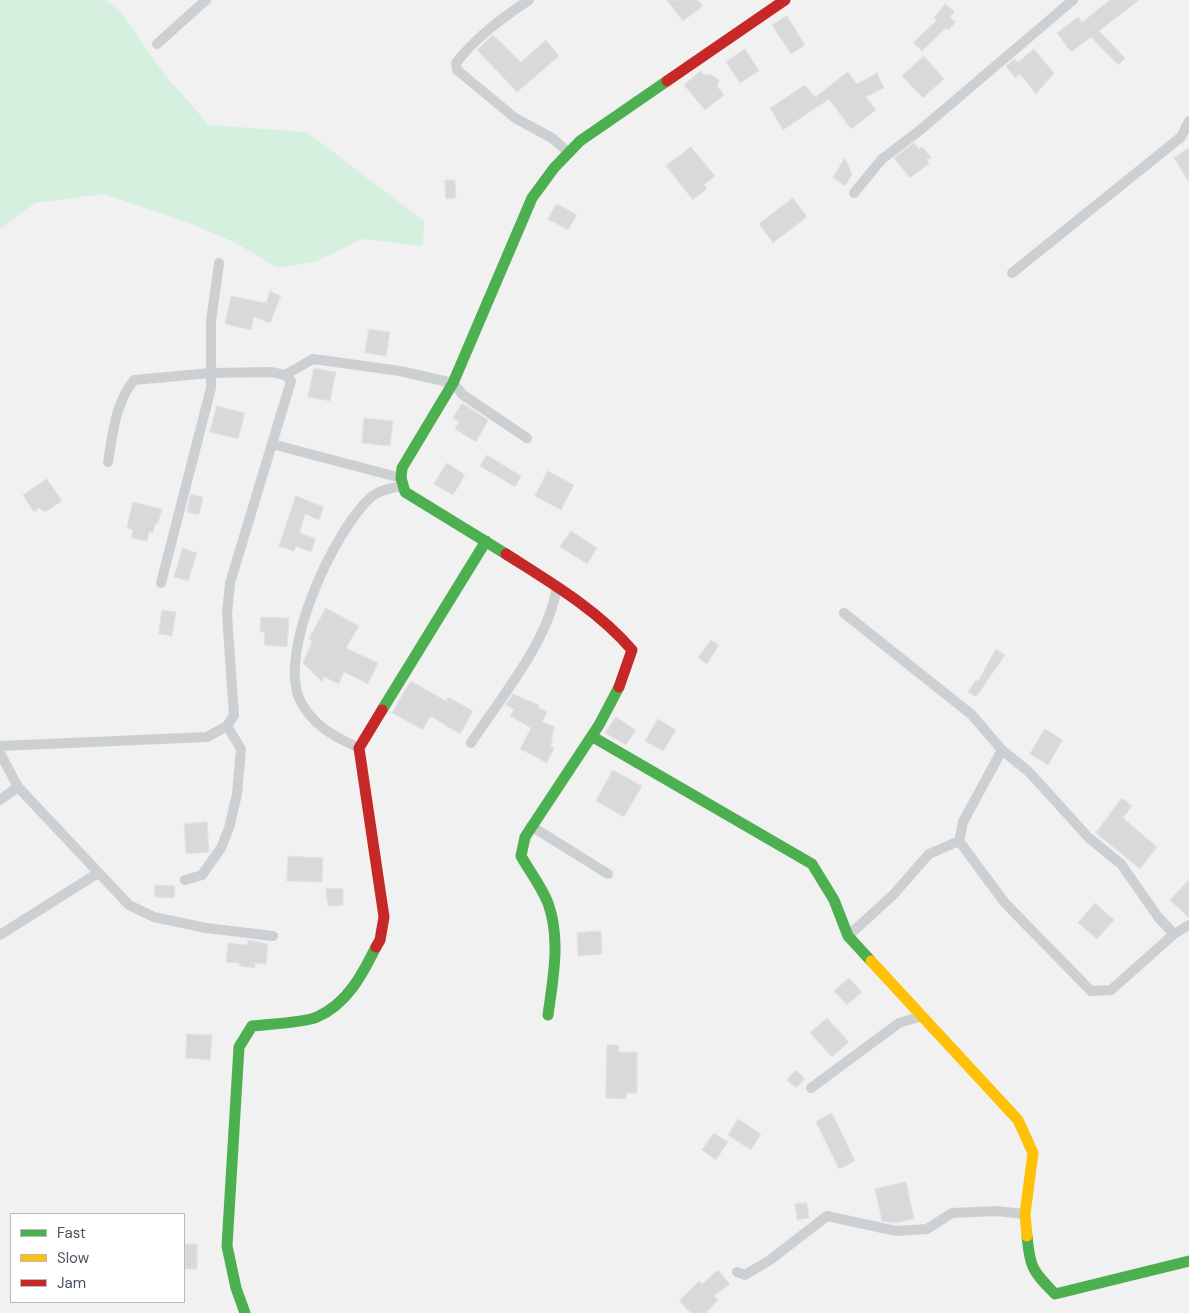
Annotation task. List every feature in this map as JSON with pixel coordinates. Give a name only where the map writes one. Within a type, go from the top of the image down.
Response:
[{"type":"street","points":[[157,44],[206,0]]},
{"type":"street","points":[[529,0],[497,22],[467,48],[456,63],[457,70],[515,118],[552,138],[569,153]]},
{"type":"street","points":[[548,1015],[557,950],[552,918],[542,890],[521,856],[525,837],[593,737],[627,671],[632,650],[617,632],[557,586],[405,492],[402,482],[402,468],[453,383],[532,198],[554,168],[580,141],[785,0]]},
{"type":"street","points":[[854,193],[882,159],[920,131],[1073,0]]},
{"type":"street","points":[[1012,273],[1181,137],[1189,121]]},
{"type":"street","points":[[161,582],[211,388],[211,321],[219,263]]},
{"type":"street","points":[[285,375],[313,359],[400,371],[453,383],[463,394],[527,438]]},
{"type":"street","points":[[0,746],[207,737],[227,726],[234,715],[227,614],[230,583],[292,381],[285,375],[271,372],[211,373],[134,380],[126,391],[116,413],[108,462]]},
{"type":"street","points":[[272,444],[402,482]]},
{"type":"street","points":[[359,748],[327,733],[313,719],[299,698],[295,666],[301,629],[314,590],[346,527],[373,496],[402,482]]},
{"type":"street","points":[[245,1313],[236,1288],[227,1246],[239,1047],[244,1036],[252,1026],[316,1018],[338,1005],[356,984],[380,940],[384,917],[359,748],[486,541]]},
{"type":"street","points":[[470,743],[526,659],[554,607],[557,586]]},
{"type":"street","points":[[844,613],[972,715],[1002,750],[1029,772],[1089,838],[1121,864],[1158,917],[1174,934]]},
{"type":"street","points":[[185,880],[202,876],[221,848],[229,828],[237,794],[241,749],[227,726]]},
{"type":"street","points":[[593,737],[774,840],[812,864],[834,900],[848,936],[1018,1120],[1033,1154],[1025,1214],[1030,1264],[1036,1274],[1055,1294],[1189,1261]]},
{"type":"street","points":[[959,841],[964,822],[1002,750]]},
{"type":"street","points":[[0,753],[18,787],[129,905],[154,918],[206,928],[273,936]]},
{"type":"street","points":[[0,800],[18,787]]},
{"type":"street","points":[[531,826],[608,874]]},
{"type":"street","points":[[848,936],[893,895],[929,854],[959,841]]},
{"type":"street","points":[[959,841],[1005,902],[1091,991],[1111,990],[1174,934],[1189,925]]},
{"type":"street","points":[[0,935],[98,873]]},
{"type":"street","points":[[811,1088],[899,1023],[922,1016]]},
{"type":"street","points":[[737,1272],[745,1274],[770,1260],[827,1216],[896,1231],[927,1230],[952,1213],[995,1210],[1025,1214]]},
{"type":"green space","points":[[0,0],[105,0],[120,11],[165,75],[209,125],[307,132],[424,221],[423,246],[362,239],[315,262],[277,268],[236,243],[189,223],[104,194],[35,203],[0,229]]},
{"type":"building","points":[[667,0],[698,0],[703,6],[683,21]]},
{"type":"building","points":[[1110,0],[1139,0],[1099,31],[1125,58],[1118,65],[1091,37],[1071,52],[1057,33],[1078,17],[1082,22]]},
{"type":"building","points":[[945,4],[955,12],[950,17],[956,22],[948,30],[946,28],[922,51],[913,43],[937,20],[934,18]]},
{"type":"building","points":[[787,16],[805,45],[791,54],[772,25]]},
{"type":"building","points":[[493,35],[521,62],[546,40],[559,56],[517,92],[477,50]]},
{"type":"building","points":[[745,49],[759,71],[740,83],[726,62]]},
{"type":"building","points":[[1034,49],[1054,73],[1036,94],[1020,74],[1015,78],[1006,66],[1014,59],[1018,62]]},
{"type":"building","points":[[924,56],[944,79],[923,98],[902,76]]},
{"type":"building","points":[[701,71],[704,75],[710,74],[719,80],[717,86],[724,95],[705,110],[684,85]]},
{"type":"building","points":[[848,72],[857,84],[877,73],[884,88],[866,97],[876,110],[851,129],[829,99],[783,130],[770,108],[805,85],[815,97]]},
{"type":"building","points":[[914,143],[919,149],[922,147],[931,157],[927,160],[929,164],[910,178],[894,158]]},
{"type":"building","points":[[691,147],[715,176],[704,185],[707,188],[693,200],[666,166]]},
{"type":"building","points":[[1189,148],[1189,182],[1174,158]]},
{"type":"building","points":[[845,158],[852,174],[845,186],[833,178]]},
{"type":"building","points":[[445,180],[455,180],[456,198],[446,199]]},
{"type":"building","points":[[793,198],[807,217],[773,243],[759,224]]},
{"type":"building","points":[[557,204],[577,215],[568,230],[548,219]]},
{"type":"building","points":[[270,291],[281,296],[270,323],[254,317],[251,330],[225,324],[231,296],[266,303]]},
{"type":"building","points":[[369,329],[390,332],[386,356],[365,353]]},
{"type":"building","points":[[314,368],[336,372],[330,401],[308,397]]},
{"type":"building","points":[[462,403],[488,420],[476,442],[455,429],[459,422],[453,418]]},
{"type":"building","points":[[217,406],[245,413],[238,439],[210,432]]},
{"type":"building","points":[[364,418],[393,421],[390,446],[362,443]]},
{"type":"building","points":[[487,455],[521,476],[515,487],[480,466]]},
{"type":"building","points":[[447,463],[465,475],[453,495],[434,484]]},
{"type":"building","points":[[548,471],[574,485],[561,510],[535,496]]},
{"type":"building","points":[[47,479],[62,501],[45,512],[39,508],[34,512],[23,495]]},
{"type":"building","points":[[191,494],[203,497],[199,515],[187,512]]},
{"type":"building","points":[[296,496],[324,507],[319,520],[305,514],[300,533],[316,539],[311,552],[296,546],[294,551],[279,546]]},
{"type":"building","points":[[133,502],[162,509],[158,523],[155,524],[153,533],[149,532],[147,541],[131,538],[133,530],[127,528]]},
{"type":"building","points":[[571,531],[597,548],[587,564],[560,547]]},
{"type":"building","points":[[183,548],[197,553],[188,581],[174,577]]},
{"type":"building","points":[[326,608],[359,626],[346,648],[378,663],[368,684],[344,672],[339,684],[324,677],[322,682],[303,663],[312,641],[309,639]]},
{"type":"building","points":[[162,610],[176,612],[172,636],[159,634]]},
{"type":"building","points":[[261,617],[289,618],[287,647],[264,645],[265,632],[260,632]]},
{"type":"building","points":[[711,640],[719,645],[707,664],[698,658]]},
{"type":"building","points":[[996,649],[1005,655],[976,697],[968,692],[976,680],[978,681]]},
{"type":"building","points":[[411,681],[446,701],[448,697],[473,711],[460,734],[430,716],[423,730],[392,713]]},
{"type":"building","points":[[513,694],[539,705],[538,707],[547,712],[542,722],[555,727],[551,739],[553,741],[550,746],[554,748],[547,763],[520,749],[531,728],[510,716],[514,709],[506,705]]},
{"type":"building","points":[[616,717],[636,730],[626,745],[605,733]]},
{"type":"building","points":[[658,719],[676,730],[663,751],[645,741]]},
{"type":"building","points":[[1045,729],[1063,740],[1048,765],[1030,754]]},
{"type":"building","points":[[613,770],[642,786],[624,817],[596,801]]},
{"type":"building","points":[[1122,798],[1132,806],[1123,818],[1157,847],[1140,869],[1096,833]]},
{"type":"building","points":[[207,822],[209,852],[186,854],[184,824]]},
{"type":"building","points":[[288,856],[323,858],[322,882],[287,881]]},
{"type":"building","points":[[1189,880],[1189,918],[1170,900]]},
{"type":"building","points":[[155,885],[175,886],[174,898],[155,897]]},
{"type":"building","points":[[326,888],[343,889],[343,905],[328,906]]},
{"type":"building","points":[[1095,903],[1114,920],[1097,939],[1078,923]]},
{"type":"building","points":[[601,931],[602,954],[578,956],[577,933]]},
{"type":"building","points":[[248,940],[268,944],[266,964],[255,963],[255,968],[239,966],[239,963],[226,962],[228,943],[247,945]]},
{"type":"building","points":[[849,978],[862,992],[847,1005],[834,991]]},
{"type":"building","points":[[827,1018],[849,1042],[832,1057],[810,1033]]},
{"type":"building","points":[[187,1034],[212,1035],[210,1060],[186,1058]]},
{"type":"building","points":[[607,1045],[619,1045],[619,1052],[637,1052],[637,1093],[626,1093],[626,1099],[606,1098]]},
{"type":"building","points":[[796,1070],[805,1079],[796,1088],[787,1080]]},
{"type":"building","points":[[832,1113],[855,1161],[839,1169],[816,1122]]},
{"type":"building","points":[[738,1119],[761,1134],[751,1150],[728,1135]]},
{"type":"building","points":[[714,1133],[728,1142],[716,1160],[702,1150]]},
{"type":"building","points":[[906,1182],[914,1219],[894,1223],[882,1221],[875,1189]]},
{"type":"building","points":[[807,1203],[809,1218],[797,1220],[795,1204]]},
{"type":"building","points":[[185,1244],[197,1244],[197,1269],[185,1269]]},
{"type":"building","points":[[718,1270],[730,1284],[714,1296],[718,1300],[706,1313],[691,1313],[679,1301],[699,1281],[702,1284]]},
{"type":"traffic: fast","points":[[506,554],[405,492],[401,478],[402,468],[453,383],[532,198],[554,168],[580,141],[667,81]]},
{"type":"traffic: fast","points":[[382,710],[486,541]]},
{"type":"traffic: fast","points":[[548,1015],[555,959],[554,931],[548,903],[521,856],[525,837],[599,725],[619,687]]},
{"type":"traffic: fast","points":[[593,737],[812,864],[834,900],[848,936],[871,961]]},
{"type":"traffic: fast","points":[[245,1313],[236,1288],[227,1246],[239,1047],[252,1026],[304,1021],[317,1017],[337,1005],[353,988],[376,947]]},
{"type":"traffic: fast","points":[[1027,1236],[1031,1263],[1037,1274],[1055,1294],[1189,1261]]},
{"type":"traffic: slow","points":[[871,961],[1018,1120],[1033,1153],[1025,1214],[1027,1236]]},
{"type":"traffic: jam","points":[[667,81],[785,0]]},
{"type":"traffic: jam","points":[[506,554],[589,609],[632,650],[619,687]]},
{"type":"traffic: jam","points":[[376,947],[380,940],[384,917],[359,748],[382,710]]}]
